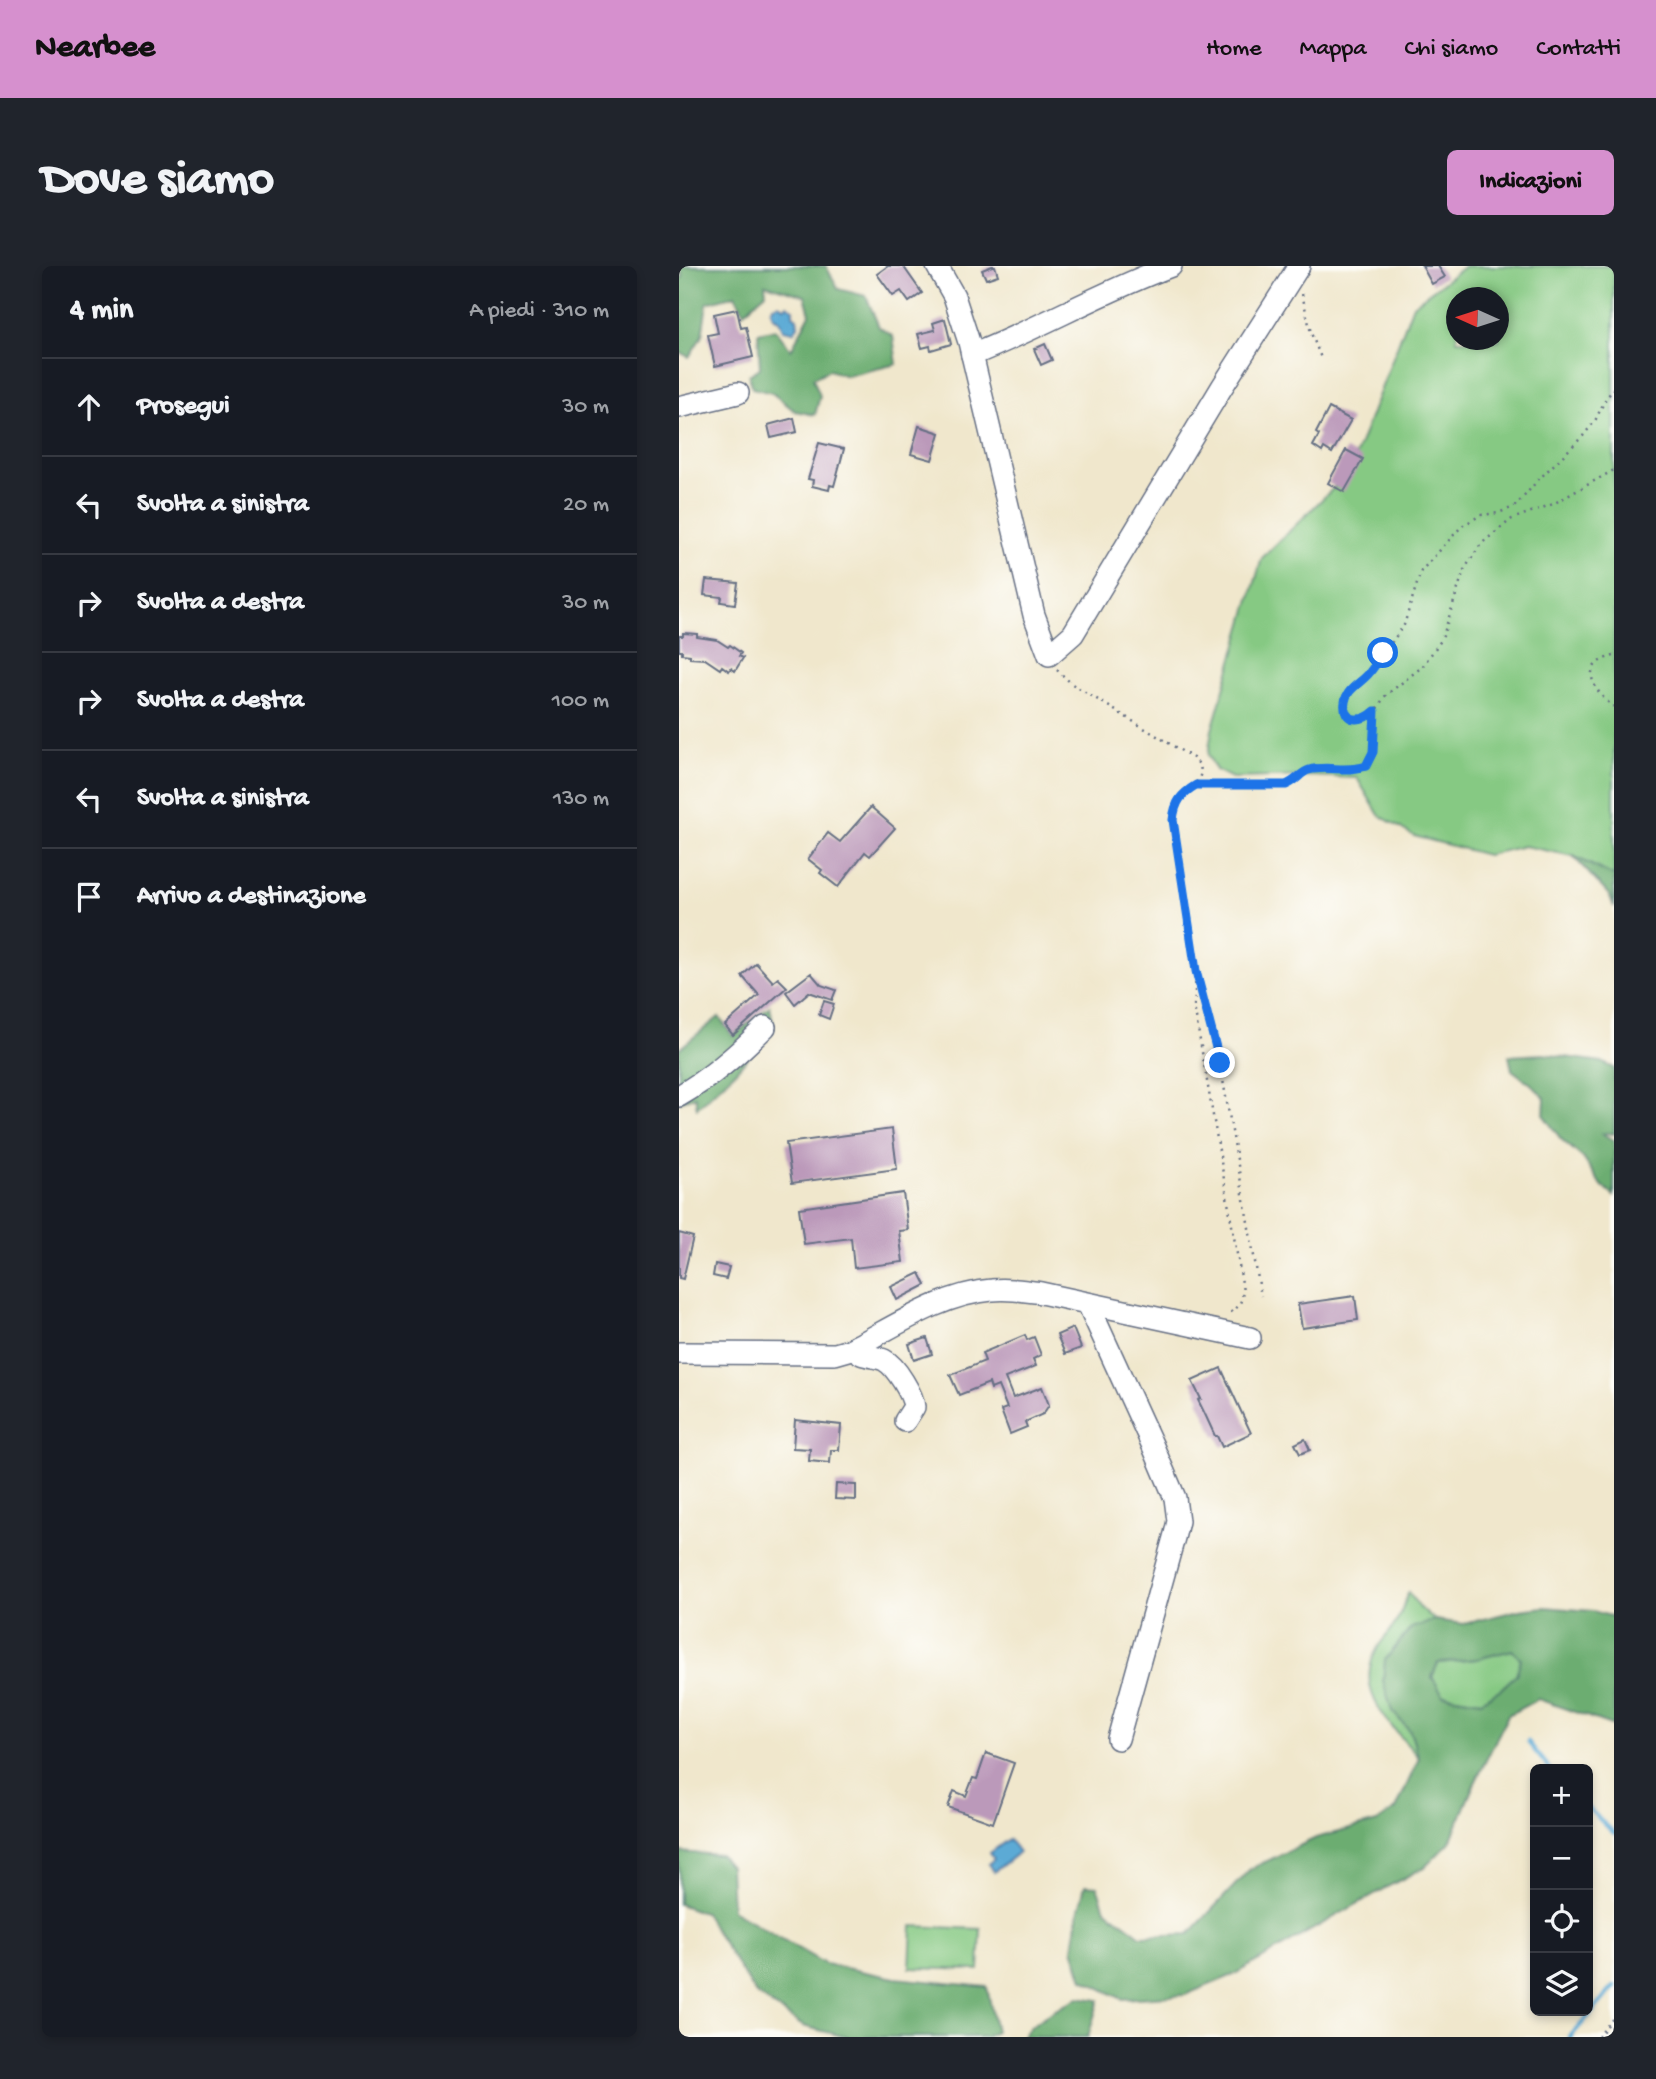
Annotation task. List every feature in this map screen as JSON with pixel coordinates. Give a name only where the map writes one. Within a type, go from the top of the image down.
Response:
[{"type":"street","points":[[937,266],[961,313],[1034,615],[1049,655],[1073,634],[1222,387],[1299,266]]},
{"type":"street","points":[[972,355],[1019,336],[1116,288],[1171,266]]},
{"type":"street","points":[[679,407],[738,393]]},
{"type":"street","points":[[679,1096],[728,1063],[765,1027]]},
{"type":"street","points":[[679,1353],[841,1353],[953,1298],[981,1291],[1014,1289],[1250,1338]]},
{"type":"street","points":[[1088,1304],[1175,1498],[1177,1514],[1175,1534],[1118,1739]]},
{"type":"street","points":[[857,1346],[862,1354],[880,1358],[888,1363],[907,1388],[914,1408],[905,1421]]},
{"type":"path","points":[[1302,292],[1308,322],[1321,358]]},
{"type":"path","points":[[1614,388],[1583,436],[1514,507],[1498,513],[1481,514],[1462,526],[1421,571],[1404,625],[1369,674],[1346,696],[1345,710],[1349,716],[1367,718],[1386,695],[1422,667],[1442,639],[1464,570],[1481,544],[1516,517],[1553,504],[1614,470]]},
{"type":"path","points":[[1514,507],[1516,517]]},
{"type":"path","points":[[1049,655],[1057,670],[1072,684],[1193,758],[1200,765],[1201,778],[1178,799],[1173,820],[1196,971],[1220,1063],[1261,1296]]},
{"type":"path","points":[[1614,656],[1598,662],[1592,671],[1591,679],[1595,690],[1614,707]]},
{"type":"path","points":[[1196,785],[1286,785],[1295,782],[1305,771],[1313,769],[1356,770],[1366,766],[1373,752],[1375,711]]},
{"type":"path","points":[[1196,971],[1194,1006],[1243,1293],[1236,1311],[1220,1317]]},
{"type":"path","points":[[1598,2037],[1614,2017]]},
{"type":"green space","points":[[679,266],[826,266],[838,289],[866,296],[879,327],[893,336],[897,364],[847,376],[829,370],[813,378],[820,396],[815,415],[795,411],[772,393],[752,388],[749,375],[760,368],[758,333],[775,329],[791,350],[810,314],[805,296],[765,284],[766,293],[744,312],[735,295],[707,303],[702,336],[689,357],[679,352],[679,279],[683,277]]},
{"type":"green space","points":[[1465,266],[1614,266],[1614,876],[1573,856],[1524,846],[1487,855],[1414,836],[1379,815],[1357,778],[1232,778],[1216,770],[1208,755],[1212,730],[1262,558],[1349,473],[1413,305]]},
{"type":"green space","points":[[1573,856],[1614,876],[1614,907],[1610,896]]},
{"type":"green space","points":[[770,1006],[774,1028],[735,1072],[697,1108],[695,1096],[679,1102],[679,1049],[719,1017],[733,1036]]},
{"type":"green space","points":[[1543,1054],[1602,1062],[1614,1068],[1614,1134],[1602,1134],[1614,1140],[1614,1196],[1601,1185],[1583,1158],[1561,1139],[1544,1116],[1545,1098],[1512,1070],[1509,1056]]},
{"type":"green space","points":[[1408,1592],[1420,1608],[1435,1620],[1411,1629],[1385,1660],[1392,1711],[1410,1731],[1419,1758],[1379,1708],[1369,1680],[1377,1649],[1398,1619]]},
{"type":"green space","points":[[1544,1607],[1593,1611],[1614,1617],[1614,1726],[1538,1699],[1508,1715],[1450,1842],[1425,1867],[1233,1975],[1185,1995],[1122,1999],[1083,1979],[1073,1949],[1085,1885],[1097,1886],[1105,1909],[1141,1936],[1189,1934],[1250,1869],[1316,1838],[1377,1822],[1396,1809],[1419,1758],[1410,1731],[1392,1711],[1383,1681],[1385,1660],[1411,1628],[1435,1620],[1464,1624],[1519,1610]],"holes":[[[1512,1650],[1521,1659],[1516,1675],[1501,1689],[1481,1701],[1443,1695],[1432,1677],[1438,1663],[1477,1659]]]},
{"type":"green space","points":[[1512,1650],[1521,1659],[1516,1675],[1501,1689],[1481,1701],[1443,1695],[1432,1677],[1438,1663],[1477,1659]]},
{"type":"green space","points":[[679,1852],[720,1855],[730,1867],[732,1910],[825,1964],[895,1978],[987,1987],[996,2032],[985,2037],[846,2037],[803,2026],[756,1994],[704,1913],[679,1904]]},
{"type":"green space","points":[[912,1926],[981,1929],[979,1970],[910,1968]]},
{"type":"green space","points":[[1078,1997],[1099,2000],[1088,2037],[1023,2037],[1033,2024]]},
{"type":"water","points":[[778,304],[793,309],[798,326],[793,332],[783,330],[779,320],[773,317],[771,310]]},
{"type":"water","points":[[1009,1839],[1019,1852],[994,1872],[988,1864],[994,1859],[990,1853]]},
{"type":"building","points":[[888,266],[903,266],[922,293],[909,302],[901,291],[893,296],[877,274]]},
{"type":"building","points":[[995,266],[998,275],[986,279],[982,270]]},
{"type":"building","points":[[1422,266],[1438,266],[1445,277],[1432,284]]},
{"type":"building","points":[[737,309],[741,328],[746,327],[753,357],[715,366],[708,335],[718,333],[714,314]]},
{"type":"building","points":[[945,319],[951,344],[931,350],[930,346],[922,348],[918,334],[935,330],[933,323]]},
{"type":"building","points":[[1045,344],[1052,360],[1041,365],[1034,349]]},
{"type":"building","points":[[1329,408],[1351,420],[1332,453],[1324,448],[1322,452],[1313,446],[1319,435],[1316,433]]},
{"type":"building","points":[[794,418],[797,432],[771,438],[768,425]]},
{"type":"building","points":[[919,426],[940,433],[932,460],[911,454]]},
{"type":"building","points":[[819,443],[844,449],[834,486],[830,485],[829,490],[812,486],[813,480],[808,479]]},
{"type":"building","points":[[1346,450],[1363,459],[1344,492],[1328,483]]},
{"type":"building","points":[[706,580],[738,583],[735,604],[721,602],[722,597],[704,595]]},
{"type":"building","points":[[683,633],[697,634],[697,637],[717,640],[728,647],[730,645],[741,653],[739,656],[743,658],[735,671],[731,668],[729,671],[722,666],[720,669],[705,659],[690,658],[690,655],[679,651],[679,636],[683,636]]},
{"type":"building","points":[[871,807],[895,828],[870,856],[865,852],[838,887],[808,859],[828,833],[840,842]]},
{"type":"building","points":[[756,963],[773,982],[778,978],[787,987],[733,1035],[725,1025],[759,995],[742,976]]},
{"type":"building","points":[[811,973],[821,985],[836,990],[832,1000],[809,992],[795,1004],[786,992]]},
{"type":"building","points":[[824,1001],[834,1004],[829,1019],[819,1015]]},
{"type":"building","points":[[892,1129],[897,1169],[792,1183],[786,1143]]},
{"type":"building","points":[[903,1193],[908,1230],[899,1231],[903,1262],[854,1268],[851,1238],[804,1244],[799,1208]]},
{"type":"building","points":[[679,1233],[693,1237],[683,1279],[679,1278]]},
{"type":"building","points":[[715,1264],[729,1267],[726,1279],[713,1276]]},
{"type":"building","points":[[920,1273],[926,1285],[897,1300],[891,1287]]},
{"type":"building","points":[[1355,1296],[1358,1320],[1302,1328],[1298,1304]]},
{"type":"building","points":[[1073,1328],[1081,1348],[1065,1354],[1057,1335]]},
{"type":"building","points":[[1025,1335],[1027,1340],[1034,1337],[1041,1355],[1033,1359],[1036,1366],[1005,1378],[1013,1398],[1042,1387],[1049,1405],[1043,1414],[1025,1422],[1027,1427],[1010,1434],[1001,1410],[1007,1408],[998,1386],[991,1389],[989,1383],[959,1395],[950,1375],[985,1361],[982,1353]]},
{"type":"building","points":[[927,1338],[932,1354],[914,1360],[909,1344]]},
{"type":"building","points":[[1221,1368],[1251,1433],[1222,1447],[1198,1400],[1201,1399],[1192,1381]]},
{"type":"building","points":[[795,1420],[841,1425],[839,1450],[831,1450],[830,1463],[809,1461],[810,1449],[793,1448]]},
{"type":"building","points":[[1305,1439],[1310,1450],[1300,1454],[1295,1444]]},
{"type":"building","points":[[836,1484],[856,1485],[856,1500],[835,1499]]},
{"type":"building","points":[[986,1753],[1014,1763],[993,1823],[948,1807],[954,1791],[966,1796],[973,1778],[977,1779]]},
{"type":"waterway","points":[[1528,1742],[1546,1764]]},
{"type":"waterway","points":[[1593,1813],[1614,1833]]},
{"type":"waterway","points":[[1570,2037],[1614,1987]]},
{"type":"route","points":[[1220,1063],[1196,971],[1173,820],[1178,799],[1196,785],[1286,785],[1295,782],[1305,771],[1313,769],[1356,770],[1366,766],[1373,752],[1375,711],[1367,718],[1349,716],[1345,710],[1346,696],[1369,674],[1383,653]]}]
